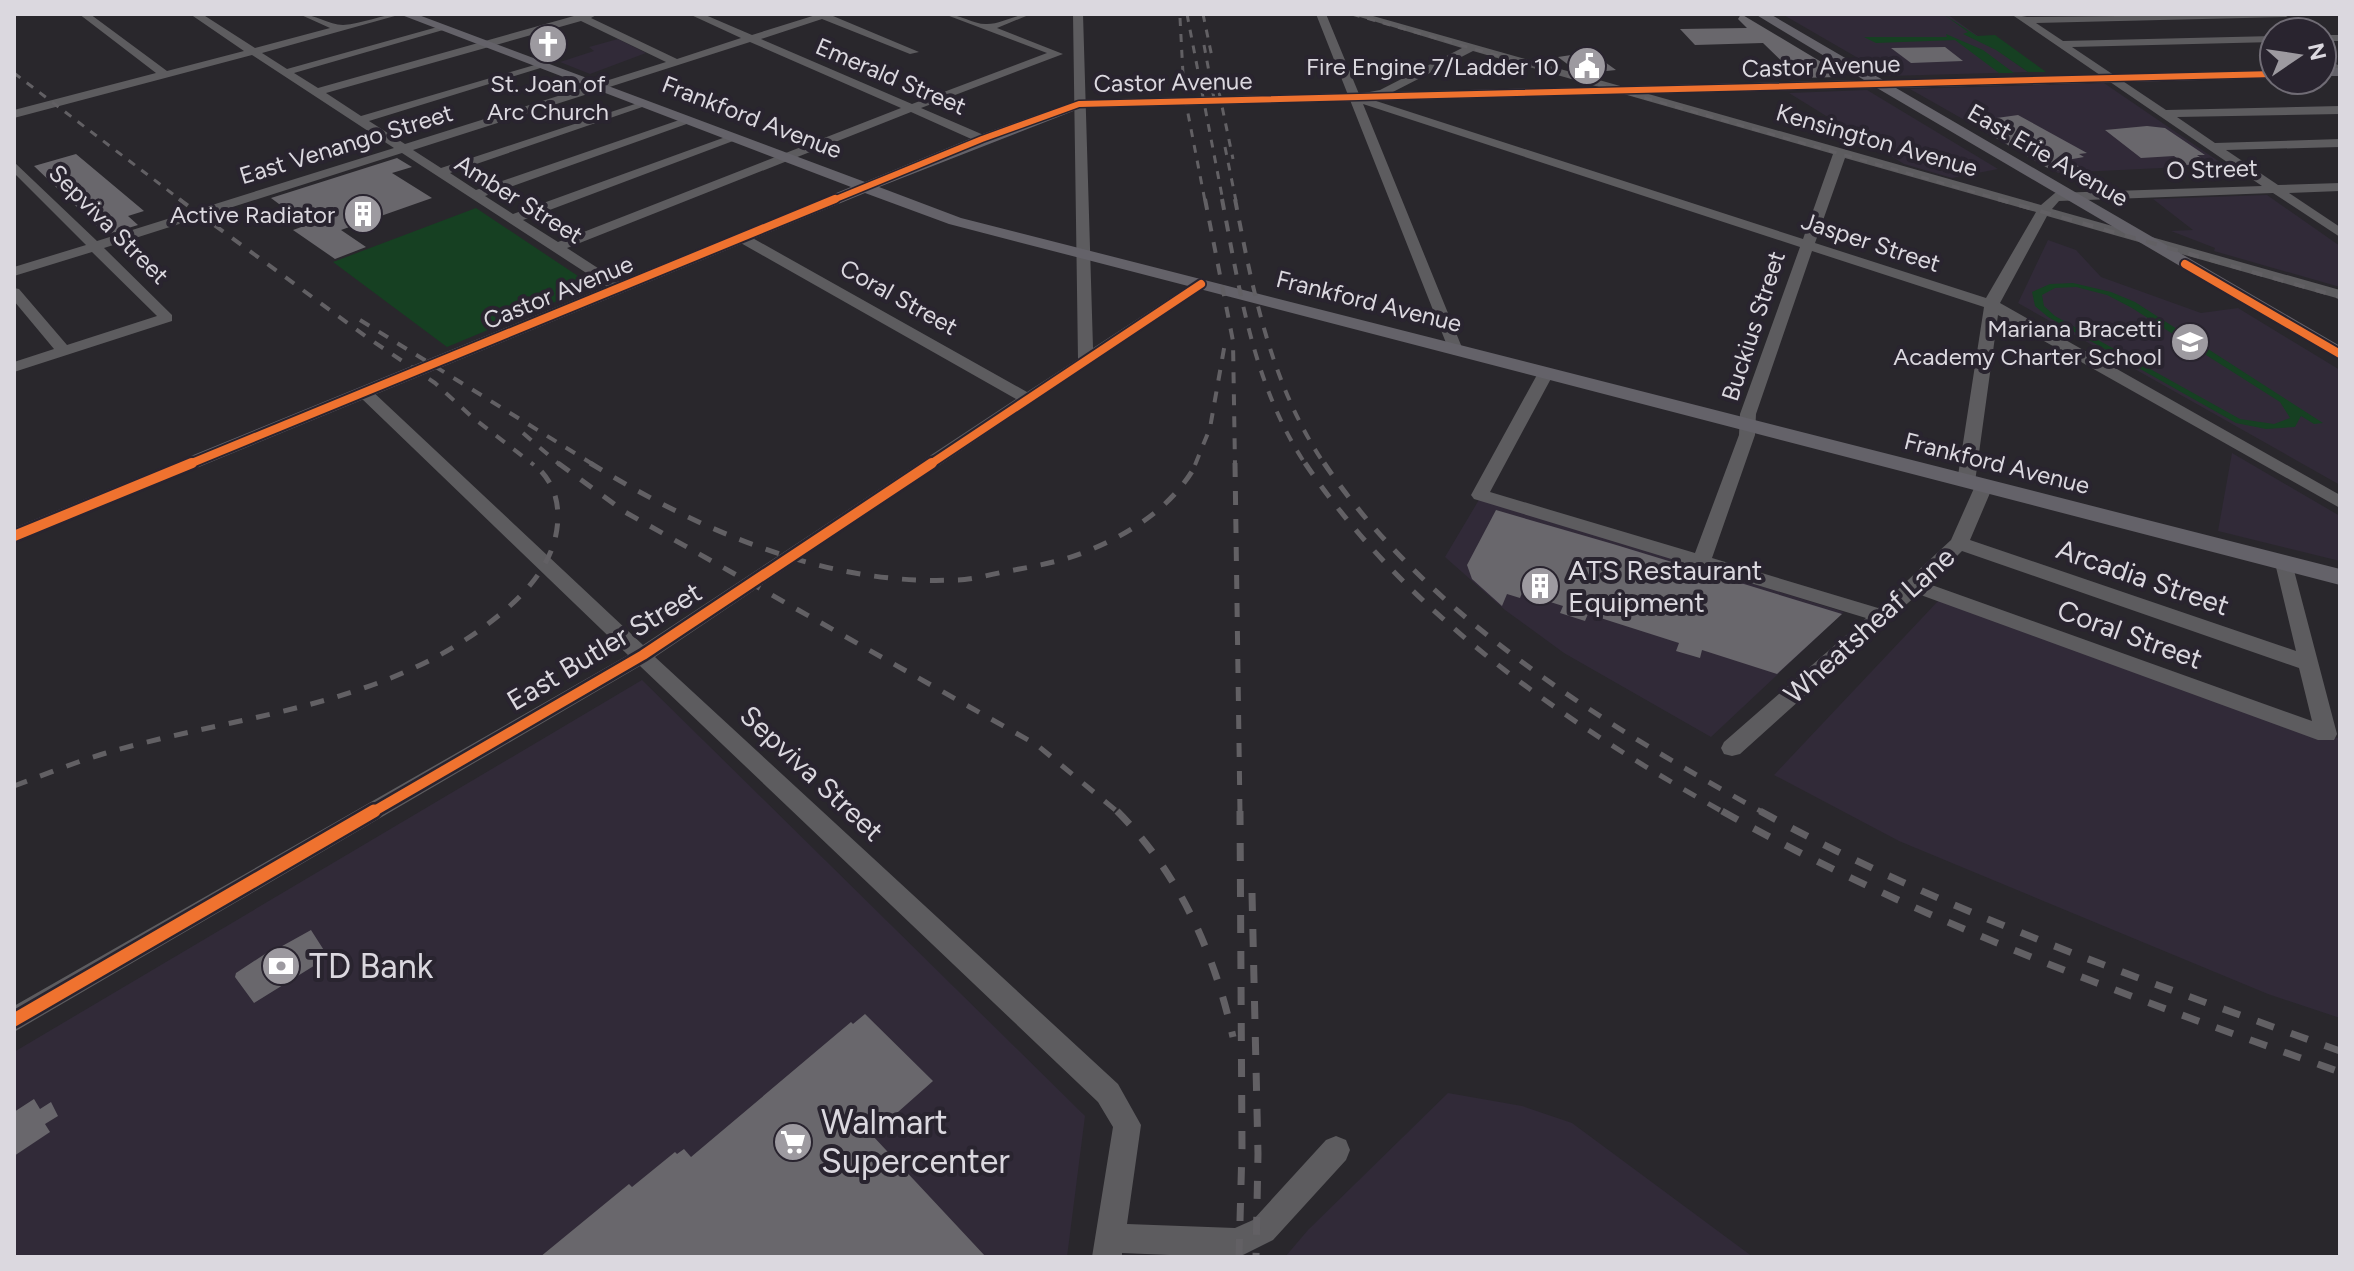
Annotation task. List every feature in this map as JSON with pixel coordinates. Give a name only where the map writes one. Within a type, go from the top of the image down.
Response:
[{"type":"main road","name":"Frankford Avenue","points":[[405,14],[955,221],[2340,577]]},
{"type":"main road","name":"East Erie Avenue","points":[[1761,14],[2062,196],[2146,240],[2340,354]]},
{"type":"main road","name":"Castor Avenue","points":[[14,536],[982,139],[1079,104],[2258,74]]},
{"type":"street","points":[[84,14],[164,74]]},
{"type":"street","name":"Amber Street","points":[[195,14],[318,92],[401,150],[619,288]]},
{"type":"street","points":[[304,14],[341,29]]},
{"type":"street","points":[[14,114],[397,14]]},
{"type":"street","name":"Emerald Street","points":[[694,14],[982,139]]},
{"type":"street","points":[[949,14],[1055,54],[1077,59]]},
{"type":"street","points":[[987,28],[1026,14]]},
{"type":"street","points":[[1078,14],[1086,362]]},
{"type":"street","points":[[1321,14],[1455,350]]},
{"type":"street","name":"Kensington Avenue","points":[[1355,14],[2340,295]]},
{"type":"street","points":[[2240,14],[2258,26]]},
{"type":"street","points":[[2021,17],[2286,14]]},
{"type":"street","points":[[826,15],[914,52]]},
{"type":"street","name":"East Venango Street","points":[[14,272],[826,15]]},
{"type":"street","points":[[318,92],[587,16],[677,63]]},
{"type":"street","points":[[2021,17],[2340,233]]},
{"type":"street","points":[[536,20],[547,27]]},
{"type":"street","points":[[287,72],[445,28]]},
{"type":"street","points":[[2061,44],[2258,37]]},
{"type":"street","points":[[1356,98],[1383,93],[1472,47]]},
{"type":"street","points":[[555,248],[778,163],[784,157],[909,108],[1055,54]]},
{"type":"street","points":[[360,120],[542,66]]},
{"type":"street","name":"Jasper Street","points":[[1356,98],[1992,305],[2340,502]]},
{"type":"street","points":[[438,173],[645,104]]},
{"type":"street","points":[[2164,114],[2340,110]]},
{"type":"street","points":[[474,195],[689,121]]},
{"type":"street","points":[[512,219],[735,138]]},
{"type":"street","points":[[2212,147],[2340,143]]},
{"type":"street","name":"Buckius Street","points":[[1702,560],[1747,435],[1748,414],[1840,153]]},
{"type":"street","name":"Sepviva Street","points":[[14,166],[167,318],[64,351]]},
{"type":"street","name":"O Street","points":[[1988,195],[2062,196],[2340,187]]},
{"type":"street","points":[[2043,211],[2062,196]]},
{"type":"street","name":"Wheatsheaf Lane","points":[[1732,748],[1882,616],[1959,543],[1975,484],[1993,298],[2043,211]]},
{"type":"street","name":"Coral Street","points":[[744,239],[1029,400]]},
{"type":"street","name":"East Butler Street","points":[[14,1020],[643,655],[1201,284]]},
{"type":"street","points":[[14,292],[64,351],[14,367]]},
{"type":"street","points":[[1546,373],[1480,495],[1882,616]]},
{"type":"street","name":"Sepviva Street","points":[[365,393],[559,582],[643,655],[1108,1093],[1127,1125],[1108,1248]]},
{"type":"street","name":"Arcadia Street","points":[[1959,543],[2308,663]]},
{"type":"street","points":[[2284,563],[2308,663]]},
{"type":"street","name":"Coral Street","points":[[1915,586],[2326,734],[2308,663]]},
{"type":"street","points":[[1108,1248],[1237,1243],[1263,1230],[1336,1150]]},
{"type":"shaded area","points":[[1782,14],[1947,14],[2028,72],[1889,76]]},
{"type":"shaded area","points":[[618,39],[646,53],[590,74],[560,62],[594,51],[589,47]]},
{"type":"shaded area","points":[[2104,83],[2224,165],[2058,173],[1910,89]]},
{"type":"shaded area","points":[[1867,90],[1998,169],[1952,178],[1904,164],[1789,93]]},
{"type":"shaded area","points":[[2267,195],[2340,246],[2340,287],[2214,251],[2215,248],[2171,231],[2193,230],[2153,199]]},
{"type":"shaded area","name":"Mariana Bracetti Academy Charter School","points":[[2048,240],[2076,250],[2101,277],[2201,313],[2238,308],[2340,370],[2340,485],[2018,303]]},
{"type":"shaded area","points":[[2232,453],[2340,516],[2340,561],[2218,531]]},
{"type":"shaded area","points":[[1480,498],[1844,612],[1711,737],[1564,653],[1505,610],[1445,557]]},
{"type":"shaded area","points":[[1939,600],[2340,739],[2340,1018],[2268,994],[1899,841],[1774,775]]},
{"type":"shaded area","points":[[642,680],[1085,1116],[1067,1257],[14,1257],[14,1052]]},
{"type":"shaded area","points":[[1448,1093],[1522,1106],[1572,1123],[1753,1257],[1285,1257],[1308,1230]]},
{"type":"green space","points":[[1943,14],[1977,36],[1995,35],[2046,72],[2028,72],[1996,50],[1963,34],[1968,32]]},
{"type":"green space","points":[[1946,34],[1983,50],[2014,73],[1999,73],[1955,40],[1876,43],[1864,37],[1947,37]]},
{"type":"green space","points":[[476,208],[593,286],[447,347],[333,262]]},
{"type":"green space","points":[[2073,283],[2111,292],[2135,302],[2323,423],[2314,424],[2301,416],[2295,427],[2266,429],[2236,423],[2048,317],[2035,306],[2032,292],[2050,284]],"holes":[[[2076,287],[2107,295],[2280,402],[2290,418],[2274,424],[2240,419],[2055,316],[2044,306],[2042,295],[2055,288]]]},
{"type":"building","points":[[1741,14],[1823,63],[1838,77],[1799,78],[1763,43],[1695,45],[1680,29],[1747,28],[1738,19]]},
{"type":"building","points":[[1945,47],[1963,61],[1911,63],[1891,48]]},
{"type":"building","name":"Fire Engine 7/Ladder 10","points":[[1591,52],[1616,70],[1588,73],[1582,68],[1574,69],[1558,57]]},
{"type":"building","points":[[2018,115],[2087,153],[2079,154],[2084,157],[2067,160],[2080,167],[2053,171],[1968,122]]},
{"type":"building","points":[[2147,126],[2165,128],[2205,155],[2197,155],[2210,164],[2186,165],[2174,156],[2141,158],[2105,130]]},
{"type":"building","points":[[76,154],[144,211],[128,216],[138,225],[106,235],[34,166]]},
{"type":"building","points":[[397,158],[412,167],[392,173],[432,198],[341,230],[366,247],[335,259],[293,230],[307,225],[271,198]]},
{"type":"building","name":"ATS Restaurant Equipment","points":[[1496,510],[1842,614],[1777,674],[1702,650],[1700,658],[1676,651],[1679,643],[1588,614],[1585,621],[1560,613],[1563,606],[1522,593],[1520,598],[1507,594],[1502,606],[1472,579],[1467,565]]},
{"type":"building","name":"TD Bank","points":[[311,930],[327,955],[325,959],[254,1003],[235,977],[236,973],[274,948]]},
{"type":"building","name":"Walmart Supercenter","points":[[865,1014],[933,1081],[872,1135],[986,1257],[540,1257],[629,1184],[632,1187],[675,1152],[677,1154],[684,1149],[691,1157],[851,1022],[853,1024]]},
{"type":"building","points":[[34,1099],[40,1109],[51,1102],[58,1116],[45,1124],[50,1132],[14,1156],[14,1112]]},
{"type":"railway","points":[[1187,14],[1223,201]]},
{"type":"railway","points":[[1203,14],[1212,57]]},
{"type":"railway","points":[[1352,14],[2005,201]]},
{"type":"railway","points":[[1180,18],[1184,93],[1205,201]]},
{"type":"railway","points":[[1204,45],[1215,104]]},
{"type":"railway","points":[[14,73],[182,201]]},
{"type":"railway","points":[[1219,92],[1233,159]]},
{"type":"railway","points":[[1225,147],[1236,201]]},
{"type":"railway","points":[[179,199],[368,338],[435,383],[472,417],[534,465]]},
{"type":"railway","points":[[1205,199],[1233,341],[1235,465]]},
{"type":"railway","points":[[1222,199],[1243,303],[1261,370],[1273,403],[1306,465]]},
{"type":"railway","points":[[1235,199],[1266,337],[1291,403],[1325,465]]},
{"type":"railway","points":[[1998,199],[2340,297]]},
{"type":"railway","points":[[360,320],[594,465]]},
{"type":"railway","points":[[1195,465],[1210,428],[1225,343]]},
{"type":"railway","points":[[523,433],[560,465]]},
{"type":"railway","points":[[558,463],[625,512],[1037,745],[1118,812]]},
{"type":"railway","points":[[590,463],[675,510],[765,549],[858,574],[955,580],[1047,563],[1102,545],[1134,528],[1163,506],[1197,463]]},
{"type":"railway","points":[[1235,463],[1240,813]]},
{"type":"railway","points":[[1305,463],[1346,518],[1392,569],[1441,617],[1494,662],[1607,743],[1725,813]]},
{"type":"railway","points":[[1324,463],[1366,519],[1414,570],[1523,663],[1642,743],[1764,813]]},
{"type":"railway","points":[[14,786],[106,753],[259,717],[360,689],[408,671],[454,647],[516,600],[533,582],[551,550],[558,518],[556,497],[547,479],[534,465]]},
{"type":"railway","points":[[1239,1257],[1242,1148],[1240,811]]},
{"type":"railway","points":[[1722,811],[1872,888],[2025,955],[2340,1072]]},
{"type":"railway","points":[[1760,811],[1829,847],[1972,913],[2340,1051]]},
{"type":"railway","points":[[1118,812],[1159,861],[1191,915],[1216,975],[1233,1037]]},
{"type":"railway","points":[[1252,893],[1258,1154],[1256,1257]]},
{"type":"cycle path","points":[[14,536],[982,139],[1079,104],[2258,74]]},
{"type":"cycle path","points":[[2185,264],[2340,354]]},
{"type":"cycle path","points":[[14,1020],[643,655],[1201,284]]},
{"type":"place","name":"St. Joan of Arc Church","points":[[548,44]]},
{"type":"place","name":"Fire Engine 7/Ladder 10","points":[[1587,66]]},
{"type":"place","name":"Active Radiator","points":[[363,214]]},
{"type":"place","name":"Mariana Bracetti Academy Charter School","points":[[2190,342]]},
{"type":"place","name":"ATS Restaurant Equipment","points":[[1540,586]]},
{"type":"place","name":"TD Bank","points":[[281,966]]},
{"type":"place","name":"Walmart Supercenter","points":[[793,1142]]}]
